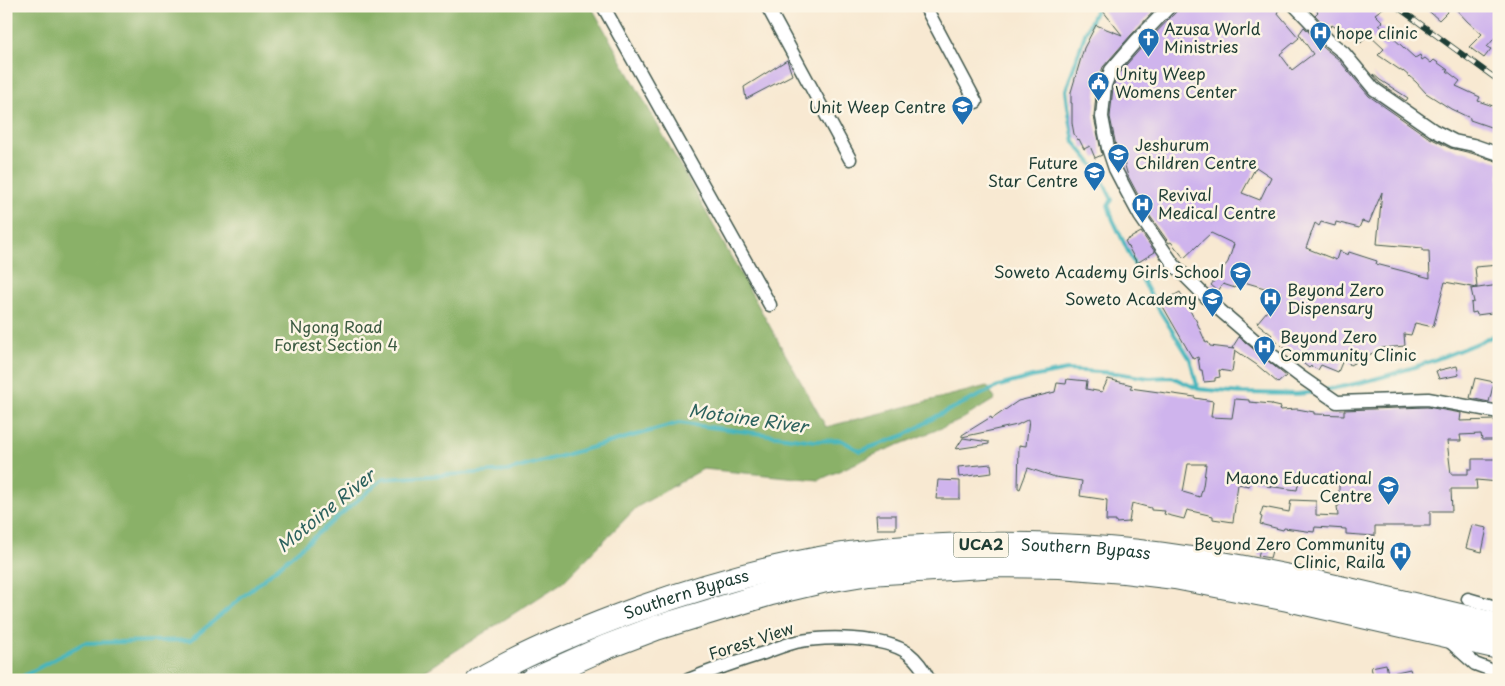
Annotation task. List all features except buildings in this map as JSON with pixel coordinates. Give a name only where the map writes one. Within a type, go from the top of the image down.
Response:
[{"type":"highway","name":"Southern Bypass","points":[[479,680],[515,660],[585,629],[690,592],[757,572],[830,557],[929,546],[988,544],[1059,546],[1148,553],[1261,572],[1499,626]]},
{"type":"highway","name":"Southern Bypass","points":[[532,680],[606,647],[656,628],[770,593],[869,573],[999,565],[1060,566],[1175,577],[1288,599],[1499,647]]},
{"type":"street","points":[[603,6],[770,305]]},
{"type":"street","points":[[925,6],[976,102]]},
{"type":"street","points":[[1170,6],[1111,70],[1105,85],[1102,117],[1108,148],[1126,192],[1140,216],[1174,264],[1215,306],[1272,355],[1337,402],[1428,399],[1499,412]]},
{"type":"street","points":[[1295,6],[1329,41],[1344,53],[1374,89],[1407,113],[1454,140],[1499,154]]},
{"type":"street","points":[[773,8],[850,159]]},
{"type":"street","points":[[1468,599],[1499,608]]},
{"type":"street","points":[[1442,634],[1475,664],[1499,673]]},
{"type":"street","name":"Forest View","points":[[688,680],[796,642],[862,639],[890,645],[908,653],[923,669],[929,680]]},
{"type":"green space","name":"Ngong Road Forest Section 4","points":[[6,6],[591,6],[826,427],[987,386],[995,399],[959,421],[878,453],[819,480],[703,469],[637,507],[563,582],[410,680],[6,680]]},
{"type":"waterway","points":[[1098,6],[1086,31],[1066,90],[1074,142],[1098,171],[1112,200],[1108,205],[1113,220],[1156,305],[1190,359],[1198,389]]},
{"type":"waterway","name":"Motoine River","points":[[1325,390],[1347,386],[1414,367],[1499,334]]},
{"type":"waterway","name":"Motoine River","points":[[6,679],[20,678],[84,643],[191,640],[383,479],[507,471],[679,423],[815,441],[841,440],[860,451],[905,435],[937,416],[999,386],[1067,370],[1115,373],[1149,378],[1172,377],[1198,389],[1242,393],[1297,394],[1316,392]]},
{"type":"railway","points":[[1396,6],[1499,81]]},
{"type":"place","name":"hope clinic","points":[[1320,52]]},
{"type":"place","name":"Azusa World Ministries","points":[[1148,57]]},
{"type":"place","name":"Unity Weep Womens Center","points":[[1099,102]]},
{"type":"place","name":"Unit Weep Centre","points":[[962,126]]},
{"type":"place","name":"Jeshurum Children Centre","points":[[1119,173]]},
{"type":"place","name":"Future Star Centre","points":[[1094,191]]},
{"type":"place","name":"Revival Medical Centre","points":[[1142,223]]},
{"type":"place","name":"Soweto Academy Girls School","points":[[1240,291]]},
{"type":"place","name":"Soweto Academy","points":[[1213,318]]},
{"type":"place","name":"Beyond Zero Dispensary","points":[[1271,318]]},
{"type":"place","name":"Beyond Zero Community Clinic","points":[[1264,365]]},
{"type":"place","name":"Maono Educational Centre","points":[[1388,506]]},
{"type":"place","name":"Beyond Zero Community Clinic, Raila","points":[[1401,572]]}]
